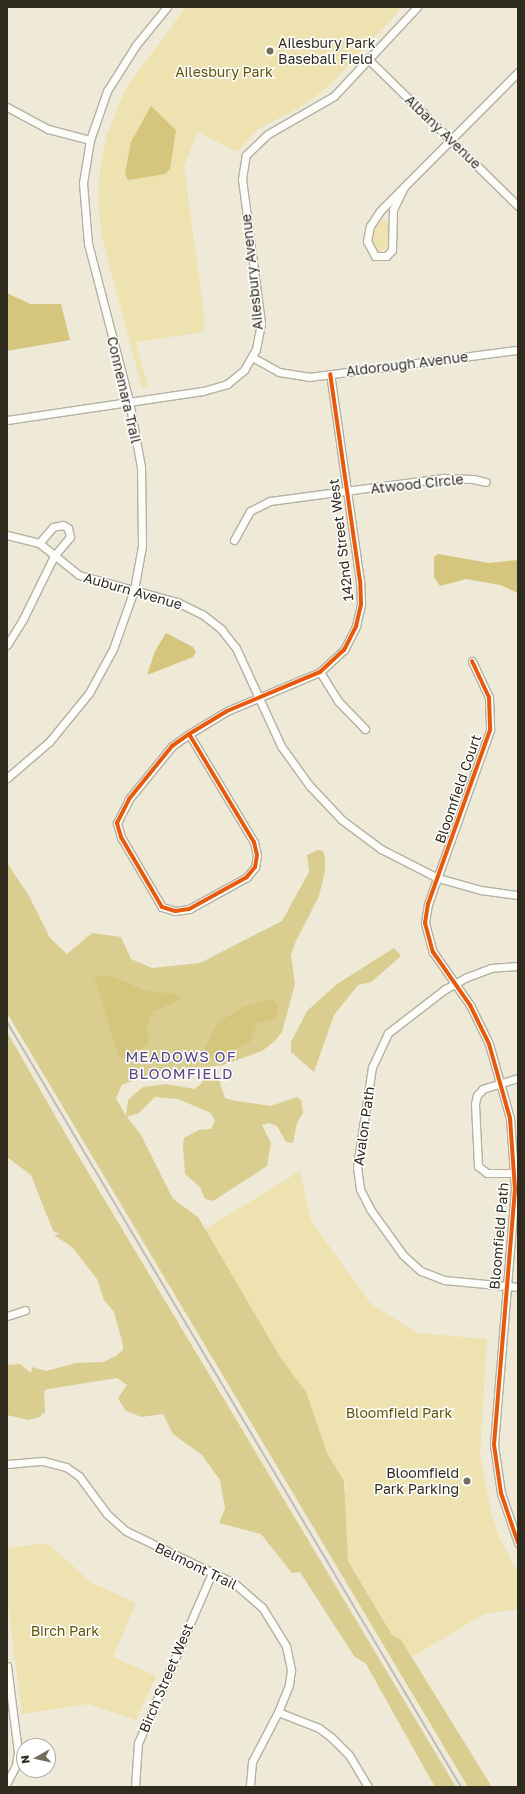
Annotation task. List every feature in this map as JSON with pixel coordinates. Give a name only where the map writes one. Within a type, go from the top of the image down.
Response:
[{"type":"street","name":"Connemara Trail","points":[[7,778],[48,742],[89,693],[113,649],[134,590],[142,546],[143,498],[129,400],[93,269],[85,224],[83,183],[90,140],[98,112],[111,83],[167,7]]},
{"type":"street","name":"Ailesbury Avenue","points":[[7,420],[129,400],[215,388],[235,379],[252,357],[259,341],[260,323],[242,179],[244,160],[250,149],[268,134],[334,96],[417,7]]},
{"type":"street","name":"Albany Avenue","points":[[368,59],[518,206]]},
{"type":"street","points":[[404,187],[394,210],[392,250],[386,256],[375,256],[367,246],[370,226],[380,211],[518,72]]},
{"type":"street","points":[[7,107],[41,126],[90,140]]},
{"type":"street","name":"Aldorough Avenue","points":[[252,357],[290,375],[330,374],[518,350]]},
{"type":"street","name":"142nd Street West","points":[[189,734],[254,842],[257,855],[255,867],[247,877],[189,909],[175,911],[162,907],[121,837],[117,823],[129,799],[157,761],[189,734],[227,711],[320,672],[344,650],[360,610],[360,581],[330,374]]},
{"type":"street","name":"Atwood Circle","points":[[234,540],[245,517],[263,503],[458,477],[486,482]]},
{"type":"street","points":[[7,645],[54,556],[70,537],[68,528],[63,525],[53,527],[40,543]]},
{"type":"street","name":"Auburn Avenue","points":[[7,535],[40,543],[79,575],[177,602],[211,620],[236,648],[258,698],[287,755],[331,809],[381,849],[438,878],[481,890],[518,895]]},
{"type":"street","name":"Bloomfield Court","points":[[438,878],[490,730],[489,697],[472,661]]},
{"type":"street","points":[[320,672],[338,701],[365,729]]},
{"type":"street","name":"Bloomfield Path","points":[[438,878],[425,914],[427,938],[433,952],[456,983],[484,1032],[503,1083],[513,1134],[517,1173],[506,1286],[494,1445],[501,1493],[518,1542]]},
{"type":"street","name":"Avalon Path","points":[[518,966],[491,968],[456,983],[397,1024],[378,1049],[372,1067],[359,1148],[358,1180],[370,1209],[402,1255],[421,1271],[444,1280],[518,1286]]},
{"type":"street","points":[[517,1173],[487,1173],[480,1169],[476,1161],[475,1098],[483,1089],[518,1078]]},
{"type":"street","points":[[7,1316],[25,1310]]},
{"type":"street","name":"Belmont Trail","points":[[7,1464],[43,1461],[66,1467],[84,1482],[107,1514],[121,1527],[252,1595],[286,1646],[291,1664],[290,1680],[278,1712],[254,1757],[250,1787]]},
{"type":"street","name":"Birch Street West","points":[[135,1787],[138,1743],[212,1573]]},
{"type":"street","points":[[7,1666],[18,1752],[16,1765],[7,1783]]},
{"type":"street","points":[[278,1712],[319,1728],[332,1738],[349,1755],[368,1787]]},
{"type":"green space","name":"Ailesbury Park","points":[[186,7],[397,7],[400,10],[328,87],[299,108],[256,130],[238,152],[197,132],[184,167],[205,321],[203,332],[136,342],[148,387],[142,388],[102,238],[98,203],[100,169],[107,135],[126,88]]},
{"type":"green space","points":[[385,220],[388,224],[388,247],[380,252],[373,246],[373,235],[379,221]]},
{"type":"green space","name":"Bloomfield Park","points":[[300,1171],[311,1221],[371,1304],[418,1333],[487,1339],[480,1453],[491,1513],[500,1539],[518,1573],[518,1609],[484,1614],[407,1660],[317,1508],[348,1489],[197,1234]]},
{"type":"green space","name":"Birch Park","points":[[47,1543],[92,1583],[136,1603],[113,1657],[156,1676],[136,1720],[88,1704],[22,1714],[7,1597],[7,1548]]},
{"type":"shaded area","points":[[151,106],[176,130],[170,169],[165,174],[128,180],[125,174],[131,142]]},
{"type":"shaded area","points":[[7,293],[30,304],[61,304],[70,340],[7,351]]},
{"type":"shaded area","points":[[438,554],[489,563],[518,560],[518,593],[500,585],[466,579],[440,586],[434,577],[434,557]]},
{"type":"shaded area","points":[[166,633],[193,647],[196,652],[193,657],[147,675],[155,651]]},
{"type":"shaded area","points":[[318,850],[323,851],[325,857],[325,871],[319,896],[296,941],[291,955],[295,984],[282,1032],[275,1041],[262,1051],[223,1065],[150,1074],[122,1085],[116,1098],[126,1116],[128,1100],[143,1087],[167,1084],[194,1089],[201,1084],[206,1073],[218,1077],[225,1098],[271,1106],[297,1097],[301,1100],[303,1113],[297,1123],[293,1143],[286,1142],[277,1126],[269,1123],[262,1125],[271,1143],[267,1166],[213,1201],[205,1199],[200,1187],[185,1174],[183,1146],[184,1138],[199,1130],[211,1129],[215,1121],[211,1113],[178,1099],[155,1097],[139,1113],[127,1117],[141,1135],[173,1199],[198,1217],[280,1357],[306,1392],[327,1453],[344,1481],[348,1561],[392,1635],[401,1640],[492,1787],[468,1787],[7,1013],[7,863],[29,896],[50,938],[67,954],[92,933],[121,937],[131,959],[152,968],[200,963],[282,921],[309,872],[307,855]]},
{"type":"shaded area","points":[[394,948],[401,956],[371,982],[358,985],[334,1015],[314,1072],[291,1052],[291,1042],[307,1011],[337,984]]},
{"type":"shaded area","points":[[94,975],[114,977],[146,991],[177,994],[181,1000],[152,1012],[147,1027],[149,1043],[137,1053],[119,1059]]},
{"type":"shaded area","points":[[272,999],[279,1006],[277,1017],[257,1024],[250,1042],[219,1058],[205,1055],[204,1050],[217,1023],[243,1007]]},
{"type":"shaded area","points":[[7,1032],[73,1147],[456,1787],[435,1787],[366,1664],[354,1656],[300,1572],[292,1573],[261,1534],[219,1523],[225,1508],[220,1480],[202,1455],[173,1434],[163,1414],[141,1417],[125,1410],[118,1398],[127,1385],[117,1378],[48,1389],[44,1391],[45,1412],[39,1417],[28,1420],[7,1415],[7,1365],[20,1364],[31,1373],[32,1367],[46,1371],[76,1363],[103,1362],[116,1356],[123,1350],[123,1345],[114,1312],[104,1300],[97,1279],[72,1247],[54,1235],[60,1234],[53,1231],[31,1175],[7,1157]]},
{"type":"railway","points":[[7,1022],[461,1787]]},
{"type":"cycle path","points":[[189,734],[254,842],[257,855],[255,867],[247,877],[189,909],[175,911],[162,907],[121,837],[117,823],[129,799],[172,746],[189,734],[227,711],[320,672],[344,650],[356,626],[361,604],[360,581],[330,374]]},
{"type":"cycle path","points":[[472,661],[489,697],[490,730],[428,904],[425,923],[433,952],[470,1005],[489,1044],[510,1118],[515,1189],[494,1445],[501,1493],[518,1543]]},
{"type":"place","name":"Ailesbury Park Baseball Field","points":[[270,51]]},
{"type":"place","name":"Bloomfield Park Parking","points":[[467,1481]]},
{"type":"district","name":"MEADOWS OF BLOOMFIELD","points":[[181,1064]]}]
